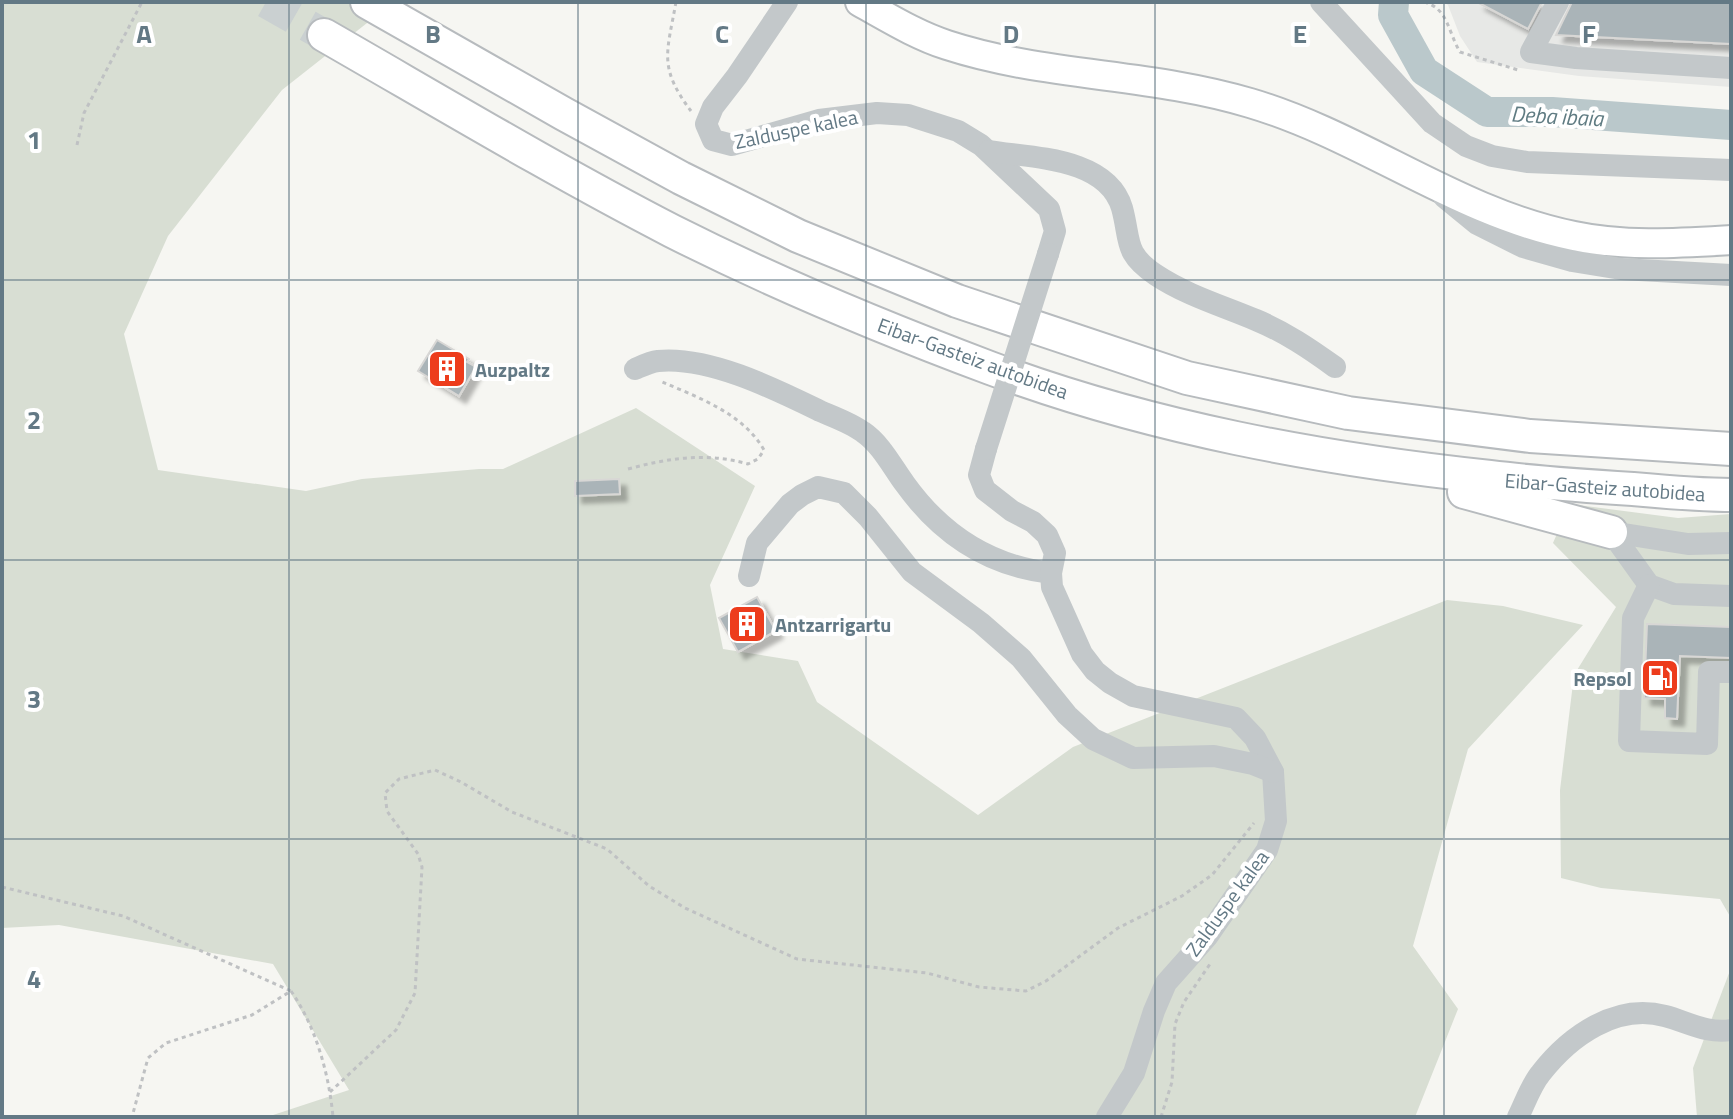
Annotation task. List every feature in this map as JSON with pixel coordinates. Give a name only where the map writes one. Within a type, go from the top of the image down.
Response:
[{"type":"highway","points":[[367,2],[564,114],[798,236],[957,301],[1187,378],[1363,415],[1530,436],[1731,449]]},
{"type":"highway","name":"Eibar-Gasteiz autobidea","points":[[324,35],[672,231],[759,272],[992,369],[1206,432],[1301,452],[1394,467],[1532,482],[1731,495]]},
{"type":"highway","points":[[1394,467],[1418,482],[1504,501],[1611,532]]},
{"type":"main road","points":[[860,2],[910,31],[983,56],[1140,81],[1250,103],[1336,136],[1505,216],[1575,237],[1651,243],[1731,240]]},
{"type":"street","name":"Zalduspe kalea","points":[[787,2],[713,107],[706,122],[712,139],[728,145],[819,120],[894,113],[958,131],[988,151],[1049,209],[1055,231],[979,475],[985,490],[1047,535],[1055,553],[1052,587],[1082,654],[1095,671],[1133,696],[1236,718],[1255,738],[1273,772],[1276,821],[1267,850],[1207,937],[1166,983],[1134,1073],[1107,1117]]},
{"type":"street","points":[[1321,2],[1432,123],[1466,146],[1492,156],[1527,162],[1731,170]]},
{"type":"street","points":[[1558,2],[1531,52],[1731,68]]},
{"type":"street","points":[[988,151],[1069,164],[1099,176],[1116,192],[1127,239],[1138,261],[1159,277],[1297,340],[1335,367]]},
{"type":"street","points":[[1418,176],[1477,224],[1523,247],[1572,261],[1621,269],[1731,275]]},
{"type":"street","points":[[635,369],[656,361],[709,367],[755,381],[864,432],[925,512],[970,548],[1029,570],[1051,573]]},
{"type":"street","points":[[749,576],[757,543],[790,504],[818,487],[844,493],[868,517],[912,572],[981,623],[1021,658],[1067,715],[1093,739],[1133,758],[1214,756],[1253,764],[1273,772]]},
{"type":"street","points":[[1611,532],[1688,544],[1731,543]]},
{"type":"street","points":[[1611,532],[1649,585],[1674,594],[1731,596]]},
{"type":"street","points":[[1649,585],[1633,618],[1629,741],[1707,744],[1709,672],[1731,672]]},
{"type":"street","points":[[1518,1117],[1539,1075],[1573,1038],[1613,1018],[1640,1012],[1663,1015],[1716,1032],[1731,1030]]},
{"type":"path","points":[[77,145],[84,113],[142,2]]},
{"type":"path","points":[[676,2],[667,57],[668,72],[696,117],[706,122]]},
{"type":"path","points":[[1424,2],[1441,10],[1460,52],[1518,70]]},
{"type":"path","points":[[628,469],[671,458],[729,458],[748,464],[758,459],[764,450],[757,436],[743,424],[712,405],[635,369]]},
{"type":"path","points":[[330,1092],[396,1030],[415,993],[422,867],[418,854],[387,811],[385,793],[399,779],[416,773],[435,770],[512,812],[607,849],[649,886],[685,908],[797,959],[927,973],[979,987],[1026,991],[1046,981],[1118,928],[1182,896],[1212,875],[1249,828],[1274,804]]},
{"type":"path","points":[[2,887],[123,916],[291,991],[300,1004],[322,1059],[333,1117]]},
{"type":"path","points":[[1161,1117],[1172,1082],[1175,1024],[1184,1002],[1215,957]]},
{"type":"path","points":[[132,1117],[148,1058],[166,1043],[252,1015],[291,991]]},
{"type":"path","points":[[41,1117],[56,1117]]},
{"type":"shaded area","points":[[2,2],[383,2],[381,12],[282,90],[168,236],[124,334],[158,470],[306,491],[362,479],[503,469],[636,408],[755,486],[710,585],[723,649],[798,661],[817,702],[978,815],[1073,747],[1447,600],[1503,606],[1583,625],[1468,749],[1413,946],[1458,1009],[1415,1117],[267,1117],[349,1090],[273,964],[59,925],[2,928]]},
{"type":"shaded area","points":[[1443,2],[1731,2],[1731,87],[1579,76],[1477,62],[1460,36],[1448,5]]},
{"type":"shaded area","points":[[1570,504],[1678,518],[1731,514],[1731,918],[1720,899],[1601,888],[1561,878],[1560,790],[1574,675],[1616,607],[1553,543]]},
{"type":"shaded area","points":[[1731,968],[1731,1117],[1697,1117],[1693,1068]]},
{"type":"building","points":[[1477,2],[1542,2],[1528,29]]},
{"type":"building","points":[[1572,2],[1731,2],[1731,44],[1556,35]]},
{"type":"building","name":"Auzpaltz","points":[[437,340],[469,359],[467,362],[476,367],[459,396],[418,371]]},
{"type":"building","points":[[619,479],[620,494],[575,496],[575,481]]},
{"type":"building","name":"Antzarrigartu","points":[[757,597],[776,631],[738,652],[719,618]]},
{"type":"building","name":"Repsol","points":[[1647,624],[1731,627],[1731,658],[1680,656],[1677,719],[1665,718],[1665,699],[1644,698]]},
{"type":"waterway","name":"Deba ibaia","points":[[1394,2],[1393,15],[1424,71],[1487,112],[1552,112],[1731,125]]},
{"type":"tunnel","points":[[266,2],[324,35]]},
{"type":"place","name":"Auzpaltz","points":[[447,369]]},
{"type":"place","name":"Antzarrigartu","points":[[747,624]]},
{"type":"place","name":"Repsol","points":[[1660,678]]}]
